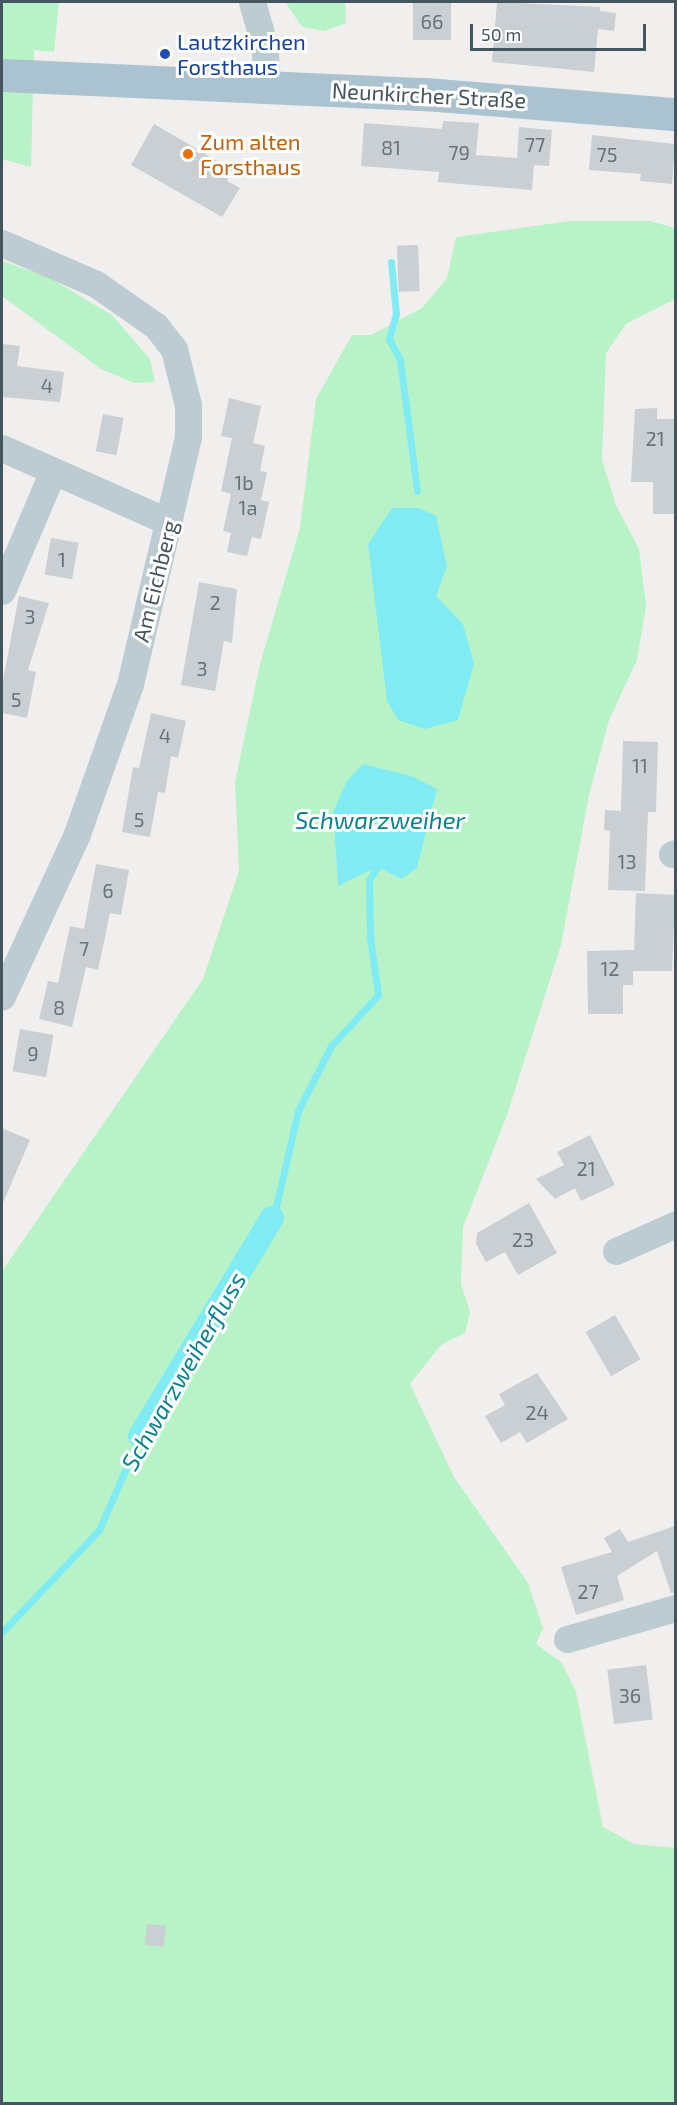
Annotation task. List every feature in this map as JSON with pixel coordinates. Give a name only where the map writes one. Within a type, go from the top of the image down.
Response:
[{"type":"main road","name":"Neunkircher Straße","points":[[2,75],[425,94],[675,114]]},
{"type":"street","points":[[252,2],[265,47],[266,88]]},
{"type":"street","name":"Am Eichberg","points":[[2,243],[96,284],[156,326],[174,349],[184,375],[188,437],[130,684],[77,834],[2,996]]},
{"type":"street","points":[[2,448],[51,473],[169,522]]},
{"type":"street","points":[[2,591],[51,473]]},
{"type":"street","points":[[616,1251],[675,1224]]},
{"type":"street","points":[[567,1639],[675,1608]]},
{"type":"green space","points":[[2,2],[59,2],[54,52],[34,50],[31,167],[2,159]]},
{"type":"green space","points":[[285,2],[345,2],[346,23],[325,31],[302,27]]},
{"type":"green space","points":[[570,221],[650,221],[675,228],[675,299],[626,324],[606,353],[602,460],[616,505],[639,549],[646,606],[637,660],[609,720],[589,795],[561,945],[507,1115],[463,1227],[461,1284],[470,1312],[465,1333],[441,1345],[410,1384],[454,1477],[528,1583],[543,1628],[536,1644],[562,1663],[576,1692],[603,1827],[634,1844],[675,1848],[675,2103],[2,2103],[2,1271],[203,979],[239,871],[235,782],[260,664],[300,528],[316,399],[352,335],[371,335],[422,308],[447,278],[456,237]],"holes":[[[333,812],[401,879],[377,867],[338,885]]]},
{"type":"green space","points":[[2,261],[48,277],[112,315],[150,359],[155,382],[134,383],[101,369],[2,296]]},
{"type":"water","points":[[392,508],[419,508],[436,516],[447,566],[436,596],[463,624],[474,664],[458,720],[425,729],[398,720],[387,701],[368,544]]},
{"type":"water","name":"Schwarzweiher","points":[[363,764],[411,776],[437,789],[417,868],[401,879],[377,867],[338,886],[333,812],[347,781]]},
{"type":"building","points":[[413,2],[451,2],[451,40],[413,40]]},
{"type":"building","points":[[497,2],[600,7],[600,11],[616,13],[614,31],[598,29],[594,72],[492,62]]},
{"type":"building","points":[[443,121],[479,123],[476,155],[517,158],[519,127],[552,130],[549,166],[534,165],[532,190],[438,182],[439,172],[361,166],[364,123],[442,129]]},
{"type":"building","points":[[154,124],[233,170],[227,181],[240,188],[222,217],[131,165]]},
{"type":"building","points":[[592,135],[675,144],[672,184],[640,181],[641,174],[589,170]]},
{"type":"building","points":[[418,245],[420,291],[399,292],[397,246]]},
{"type":"building","points":[[2,344],[20,346],[17,366],[64,372],[60,402],[2,397]]},
{"type":"building","points":[[229,398],[261,406],[253,443],[265,446],[260,471],[267,472],[261,500],[269,502],[261,539],[252,537],[247,556],[227,552],[231,533],[223,531],[231,494],[221,491],[232,438],[221,436]]},
{"type":"building","points":[[657,408],[657,419],[675,419],[675,514],[653,514],[653,482],[631,482],[635,409]]},
{"type":"building","points":[[103,414],[124,418],[116,455],[96,451]]},
{"type":"building","points":[[51,538],[79,543],[72,579],[45,574]]},
{"type":"building","points":[[199,582],[237,589],[232,643],[224,641],[215,691],[181,685]]},
{"type":"building","points":[[19,596],[49,603],[28,670],[36,672],[27,718],[2,713],[2,685]]},
{"type":"building","points":[[151,713],[186,721],[178,758],[171,756],[165,793],[158,792],[150,837],[122,832],[133,767],[139,768]]},
{"type":"building","points":[[623,741],[658,742],[656,812],[648,812],[645,891],[608,890],[610,831],[604,830],[605,810],[621,811]]},
{"type":"building","points":[[96,864],[129,870],[121,915],[110,913],[98,970],[86,967],[72,1027],[39,1019],[48,981],[58,983],[70,926],[84,929]]},
{"type":"building","points":[[636,893],[675,895],[672,971],[633,971],[633,985],[623,985],[623,1014],[588,1014],[587,951],[634,950]]},
{"type":"building","points":[[20,1029],[53,1035],[46,1077],[13,1071]]},
{"type":"building","points":[[2,1128],[30,1140],[2,1205]]},
{"type":"building","points":[[590,1135],[615,1185],[581,1201],[575,1188],[555,1199],[536,1179],[564,1165],[557,1152]]},
{"type":"building","points":[[529,1203],[557,1253],[518,1275],[505,1252],[486,1262],[476,1244],[477,1233]]},
{"type":"building","points":[[615,1315],[640,1359],[611,1376],[586,1332]]},
{"type":"building","points":[[537,1373],[568,1419],[527,1443],[520,1432],[501,1443],[485,1416],[505,1405],[499,1394]]},
{"type":"building","points":[[675,1526],[675,1593],[671,1593],[657,1551],[617,1576],[624,1600],[576,1615],[561,1567],[612,1552],[604,1538],[620,1529],[628,1542]]},
{"type":"building","points":[[646,1665],[653,1720],[614,1724],[607,1670]]},
{"type":"building","points":[[147,1924],[166,1926],[164,1947],[145,1945]]},
{"type":"waterway","name":"Schwarzweiherfluss","points":[[391,262],[396,314],[389,339],[400,360],[417,491]]},
{"type":"waterway","name":"Schwarzweiherfluss","points":[[274,1215],[298,1111],[331,1046],[378,995],[370,937],[369,880],[381,861]]},
{"type":"waterway","name":"Schwarzweiherfluss","points":[[140,1436],[272,1218]]},
{"type":"waterway","name":"Schwarzweiherfluss","points":[[2,1632],[99,1530],[140,1436]]},
{"type":"place","name":"Lautzkirchen Forsthaus","points":[[165,54]]},
{"type":"place","name":"Zum alten Forsthaus","points":[[188,154]]}]
